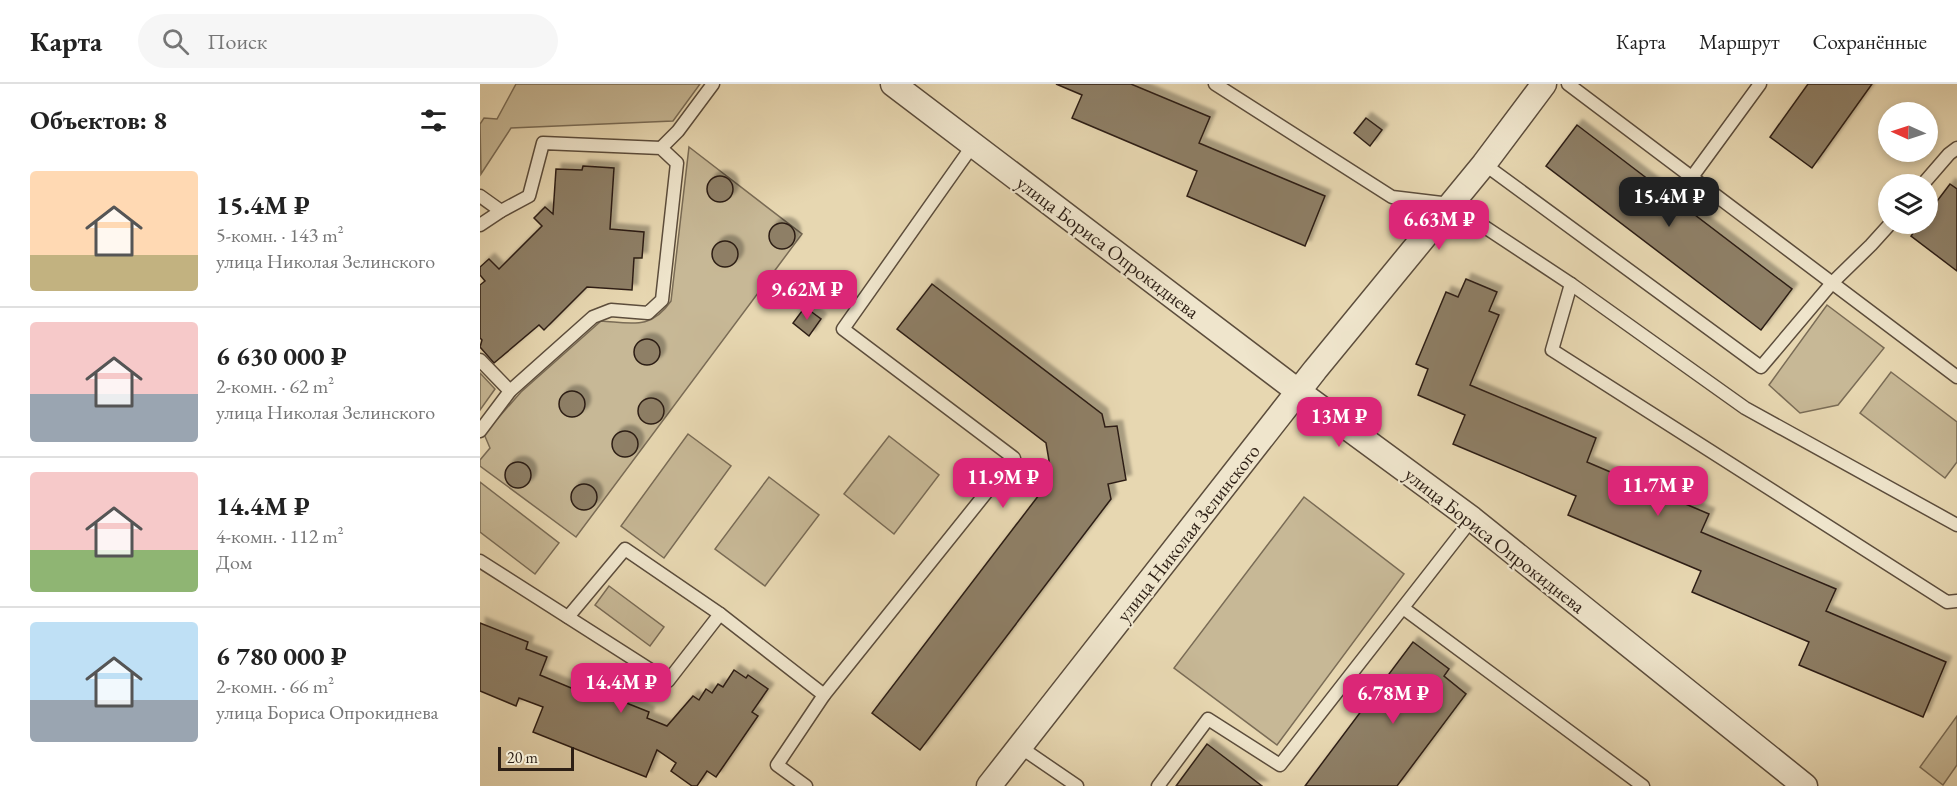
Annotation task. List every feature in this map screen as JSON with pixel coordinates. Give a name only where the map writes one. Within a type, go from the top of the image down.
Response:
[{"type":"street","name":"улица Бориса Опрокиднева","points":[[893,84],[1299,392],[1472,519],[1805,786]]},
{"type":"street","name":"улица Николая Зелинского","points":[[989,786],[1315,370],[1484,164],[1544,84]]},
{"type":"lane","points":[[661,148],[678,131],[713,84]]},
{"type":"lane","points":[[1215,84],[1392,197],[1450,204],[1570,284],[1745,408],[1957,525]]},
{"type":"lane","points":[[1568,84],[1957,377]]},
{"type":"lane","points":[[1692,177],[1760,84]]},
{"type":"lane","points":[[480,225],[529,196],[543,143],[661,148],[677,164],[662,300],[648,313],[611,310],[593,317],[510,391],[480,431]]},
{"type":"lane","points":[[806,786],[777,765],[824,695],[1014,458],[843,329],[973,145]]},
{"type":"lane","points":[[1933,174],[1954,154]]},
{"type":"lane","points":[[1484,164],[1761,367],[1832,283],[1881,234]]},
{"type":"lane","points":[[480,196],[501,211]]},
{"type":"lane","points":[[1570,284],[1552,350],[1947,602],[1957,602]]},
{"type":"lane","points":[[480,360],[510,391]]},
{"type":"lane","points":[[1158,786],[1208,719],[1280,765],[1472,519]]},
{"type":"lane","points":[[568,617],[625,549],[720,614],[824,695]]},
{"type":"lane","points":[[480,561],[668,681],[720,614]]},
{"type":"lane","points":[[1403,609],[1643,786]]},
{"type":"lane","points":[[1020,747],[1077,786]]},
{"type":"shaded area","points":[[516,84],[700,84],[673,121],[511,128],[481,174],[480,124],[484,118],[497,119]]},
{"type":"shaded area","points":[[689,147],[802,234],[576,537],[480,466],[480,460],[490,448],[484,434],[521,392],[601,321],[640,323],[648,321],[656,317],[671,301]]},
{"type":"shaded area","points":[[1827,305],[1884,348],[1838,405],[1800,413],[1769,385]]},
{"type":"shaded area","points":[[1891,372],[1957,422],[1957,462],[1945,478],[1860,413]]},
{"type":"shaded area","points":[[480,373],[495,389],[480,410]]},
{"type":"shaded area","points":[[688,434],[731,466],[664,558],[621,526]]},
{"type":"shaded area","points":[[889,436],[939,475],[894,534],[844,494]]},
{"type":"shaded area","points":[[769,477],[819,515],[765,586],[715,549]]},
{"type":"shaded area","points":[[480,482],[559,543],[535,574],[480,532]]},
{"type":"shaded area","points":[[1304,497],[1404,574],[1277,745],[1174,668]]},
{"type":"shaded area","points":[[609,586],[664,627],[650,646],[595,605]]},
{"type":"shaded area","points":[[1957,716],[1957,765],[1943,785],[1920,767]]},
{"type":"building","points":[[1056,84],[1131,84],[1210,117],[1199,143],[1325,196],[1305,246],[1187,196],[1197,171],[1072,118],[1082,95]]},
{"type":"building","points":[[1808,84],[1872,84],[1812,168],[1770,137]]},
{"type":"building","points":[[1366,118],[1382,130],[1370,146],[1354,133]]},
{"type":"building","points":[[1577,125],[1792,289],[1761,330],[1546,166]]},
{"type":"building","points":[[583,166],[614,168],[610,229],[644,232],[642,258],[634,258],[632,290],[587,287],[544,330],[539,325],[494,363],[480,347],[482,340],[480,338],[480,285],[485,281],[480,275],[480,267],[489,259],[499,269],[542,226],[534,218],[545,207],[553,214],[556,169],[582,170]]},
{"type":"building","points":[[720,176],[729,180],[733,189],[729,198],[720,202],[711,198],[707,189],[711,180]]},
{"type":"building","points":[[1950,184],[1957,189],[1957,271],[1911,236],[1912,234],[1938,234],[1938,200]]},
{"type":"building","points":[[782,223],[791,227],[795,236],[791,245],[782,249],[773,245],[769,236],[773,227]]},
{"type":"building","points":[[725,241],[734,245],[738,254],[734,263],[725,267],[716,263],[712,254],[716,245]]},
{"type":"building","points":[[1466,279],[1497,292],[1489,311],[1499,315],[1470,385],[1596,438],[1587,462],[1709,514],[1701,532],[1836,589],[1826,611],[1946,662],[1923,717],[1799,665],[1809,642],[1692,592],[1701,571],[1568,515],[1576,496],[1453,444],[1465,415],[1418,395],[1428,369],[1416,364],[1446,292],[1458,297]]},
{"type":"building","points":[[932,284],[1102,414],[1105,427],[1117,426],[1126,480],[1108,484],[1111,499],[920,750],[872,713],[1052,478],[1046,443],[897,329]]},
{"type":"building","points":[[805,307],[821,319],[809,336],[793,323]]},
{"type":"building","points":[[647,339],[656,343],[660,352],[656,361],[647,365],[638,361],[634,352],[638,343]]},
{"type":"building","points":[[572,391],[581,395],[585,404],[581,413],[572,417],[563,413],[559,404],[563,395]]},
{"type":"building","points":[[651,398],[660,402],[664,411],[660,420],[651,424],[642,420],[638,411],[642,402]]},
{"type":"building","points":[[625,431],[634,435],[638,444],[634,453],[625,457],[616,453],[612,444],[616,435]]},
{"type":"building","points":[[518,462],[527,466],[531,475],[527,484],[518,488],[509,484],[505,475],[509,466]]},
{"type":"building","points":[[584,484],[593,488],[597,497],[593,506],[584,510],[575,506],[571,497],[575,488]]},
{"type":"building","points":[[480,623],[528,642],[526,649],[547,657],[540,675],[576,690],[579,684],[649,712],[647,718],[667,726],[693,696],[699,700],[706,689],[712,693],[718,684],[723,687],[734,670],[746,678],[748,675],[768,689],[752,712],[758,716],[716,777],[707,771],[697,786],[692,786],[671,771],[676,763],[657,750],[646,777],[533,732],[543,707],[519,698],[516,706],[480,691]]},
{"type":"building","points":[[1413,642],[1449,669],[1444,676],[1466,694],[1397,786],[1305,786]]},
{"type":"building","points":[[1207,744],[1262,786],[1176,786]]}]
